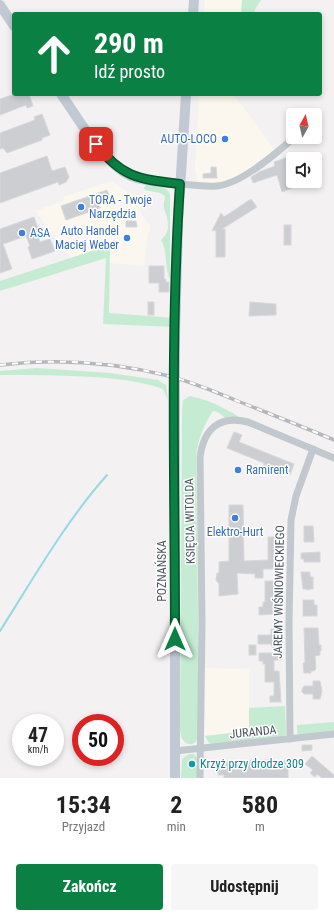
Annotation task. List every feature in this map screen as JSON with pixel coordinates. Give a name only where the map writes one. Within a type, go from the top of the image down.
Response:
[{"type":"main road","points":[[193,12],[194,0]]},
{"type":"main road","points":[[0,5],[12,23]]},
{"type":"main road","points":[[62,96],[96,144],[115,165],[131,176],[141,179],[180,184]]},
{"type":"main road","name":"POZNAŃSKA","points":[[175,778],[176,252],[186,96]]},
{"type":"street","points":[[180,184],[218,186],[229,183],[255,168],[287,144]]},
{"type":"street","name":"KSIĘCIA WITOLDA","points":[[200,778],[202,622],[200,457],[206,434],[215,426],[225,421],[237,420],[248,422],[334,458]]},
{"type":"street","name":"JAREMY WIŚNIOWIECKIEGO","points":[[290,739],[289,622],[291,520],[296,496],[313,450]]},
{"type":"street","name":"JURANDA","points":[[175,751],[334,734]]},
{"type":"shaded area","points":[[205,0],[242,0],[241,12],[204,12]]},
{"type":"shaded area","points":[[199,96],[234,96],[277,153],[229,183],[198,186],[195,169]]},
{"type":"shaded area","points":[[111,181],[127,191],[150,226],[144,266],[109,263],[110,246],[71,258],[35,211],[64,201],[63,197]]},
{"type":"shaded area","points":[[201,668],[249,669],[249,731],[200,736]]},
{"type":"green space","points":[[242,0],[261,0],[254,12],[241,12]]},
{"type":"green space","points":[[146,185],[163,187],[170,194],[170,279],[167,269],[165,249],[161,240],[168,229],[168,221],[164,206],[165,196],[160,193],[145,190],[144,188]]},
{"type":"green space","points":[[110,245],[109,313],[175,318],[175,327],[103,324],[106,258],[0,291],[0,281]]},
{"type":"green space","points":[[37,368],[110,373],[158,380],[166,385],[168,400],[163,389],[148,384],[124,380],[78,376],[0,375],[0,371]]},
{"type":"green space","points":[[190,396],[213,403],[248,422],[227,421],[221,414],[213,411],[204,427],[197,449],[198,737],[196,742],[187,744],[182,739],[180,731],[182,411],[183,400]]},
{"type":"green space","points":[[285,706],[286,734],[280,740],[218,746],[209,743],[205,736],[249,731],[249,708]]},
{"type":"green space","points":[[334,722],[334,734],[303,737],[297,733],[297,725]]},
{"type":"green space","points":[[189,754],[194,754],[198,759],[197,778],[181,778],[182,759]]},
{"type":"building","points":[[12,95],[30,96],[33,106],[27,108],[26,105],[0,115],[0,99]]},
{"type":"building","points":[[42,114],[50,135],[42,138],[42,140],[7,153],[3,148],[0,149],[0,133],[35,120],[34,117]]},
{"type":"building","points":[[47,156],[52,171],[65,167],[69,177],[66,182],[59,185],[58,182],[0,203],[0,173]]},
{"type":"building","points":[[286,158],[286,188],[292,188],[282,192],[277,175],[253,183],[251,177],[259,172],[275,166],[274,162]]},
{"type":"building","points":[[211,167],[216,167],[217,178],[203,178],[203,174],[211,173]]},
{"type":"building","name":"TORA - Twoje Narzędzia","points":[[107,190],[110,198],[98,202],[100,208],[66,220],[61,206]]},
{"type":"building","points":[[251,199],[257,207],[222,229],[225,229],[225,257],[216,257],[216,230],[212,231],[221,213],[224,217]]},
{"type":"building","points":[[34,217],[39,231],[37,232],[40,242],[50,239],[55,251],[32,259],[28,247],[30,246],[26,236],[3,244],[12,269],[0,273],[0,229]]},
{"type":"building","points":[[126,221],[136,221],[137,227],[126,227]]},
{"type":"building","points":[[284,225],[291,225],[291,245],[284,245]]},
{"type":"building","points":[[149,266],[164,266],[164,279],[166,279],[166,282],[169,282],[169,292],[159,292],[159,283],[149,283]]},
{"type":"building","points":[[148,302],[154,302],[154,315],[148,315]]},
{"type":"building","points":[[250,302],[276,304],[276,315],[249,316]]},
{"type":"building","points":[[234,432],[242,435],[239,442],[294,464],[290,475],[227,448]]},
{"type":"building","points":[[229,505],[243,505],[244,561],[268,560],[268,537],[279,537],[279,553],[276,553],[276,567],[272,569],[263,569],[263,578],[255,578],[255,574],[237,573],[238,594],[219,596],[219,583],[216,580],[217,573],[219,573],[219,562],[229,561]]},
{"type":"building","points":[[304,526],[313,526],[314,542],[304,542]]},
{"type":"building","points":[[320,552],[320,562],[304,562],[304,559],[301,559],[301,553]]},
{"type":"building","points":[[301,572],[310,572],[310,577],[313,577],[313,589],[303,589]]},
{"type":"building","points":[[265,581],[279,581],[280,605],[276,605],[276,614],[259,615],[259,607],[263,607],[263,602],[265,602]]},
{"type":"building","points":[[303,600],[314,600],[314,605],[317,605],[317,616],[303,616]]},
{"type":"building","points":[[304,628],[318,628],[319,645],[321,645],[320,655],[315,656],[316,669],[311,671],[311,673],[304,673]]},
{"type":"building","points":[[271,629],[281,629],[280,646],[277,653],[281,653],[281,660],[274,660],[274,671],[279,671],[281,702],[270,702],[270,696],[274,696],[274,682],[265,682],[265,664],[263,664],[263,661],[259,661],[259,653],[275,653],[271,644],[258,644],[258,635],[271,635]]},
{"type":"building","points":[[249,645],[256,645],[256,655],[249,655]]},
{"type":"building","points":[[313,681],[320,681],[322,691],[320,699],[313,699],[313,694],[304,694],[302,692],[304,686],[313,686]]},
{"type":"building","points":[[302,745],[312,745],[312,750],[302,751]]},
{"type":"building","points":[[312,756],[334,775],[334,778],[322,778],[317,774],[315,777],[310,773],[313,770],[305,764]]},
{"type":"building","points":[[226,761],[288,761],[288,778],[224,778],[224,775],[218,775],[218,771],[215,771],[215,764],[226,764]]},
{"type":"waterway","points":[[0,631],[64,531],[107,475]]},
{"type":"railway","points":[[0,365],[64,362],[127,367],[148,371],[178,378],[334,440]]},
{"type":"place","name":"AUTO-LOCO","points":[[225,139]]},
{"type":"place","name":"TORA - Twoje Narzędzia","points":[[81,207]]},
{"type":"place","name":"ASA","points":[[22,233]]},
{"type":"place","name":"Auto Handel Maciej Weber","points":[[127,238]]},
{"type":"place","name":"Ramirent","points":[[238,470]]},
{"type":"place","name":"Elektro-Hurt","points":[[235,518]]},
{"type":"place","name":"Krzyż przy drodze 309","points":[[192,764]]},
{"type":"route","points":[[96,144],[115,165],[131,176],[153,181],[180,184],[175,334],[175,639]]}]
